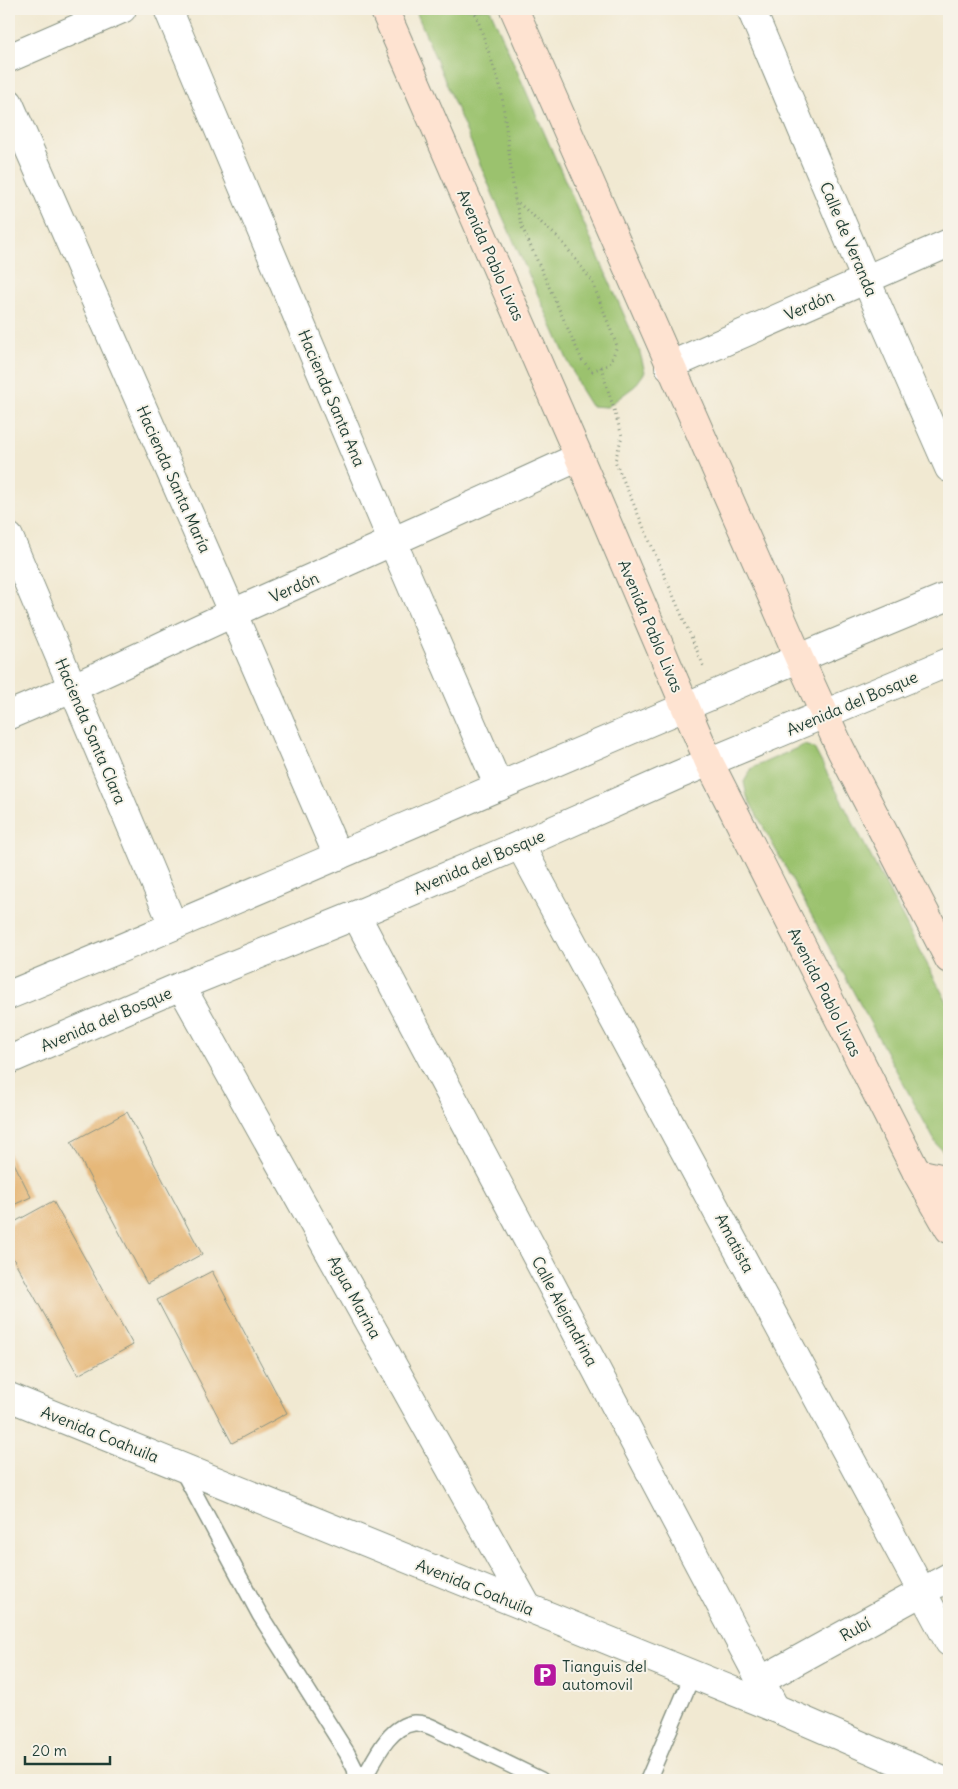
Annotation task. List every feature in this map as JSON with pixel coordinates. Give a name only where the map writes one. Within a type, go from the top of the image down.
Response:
[{"type":"main road","name":"Avenida Pablo Livas","points":[[384,9],[681,694],[708,762],[917,1173],[949,1230]]},
{"type":"main road","points":[[514,9],[669,366],[799,658],[842,750],[949,960]]},
{"type":"main road","points":[[917,1173],[949,1180]]},
{"type":"street","points":[[9,58],[122,9]]},
{"type":"street","name":"Hacienda Santa Ana","points":[[168,9],[393,543],[499,787]]},
{"type":"street","name":"Calle de Veranda","points":[[751,9],[866,280],[949,468]]},
{"type":"street","name":"Hacienda Santa María","points":[[9,103],[338,856]]},
{"type":"street","name":"Verdón","points":[[669,366],[949,243]]},
{"type":"street","name":"Verdón","points":[[9,715],[73,688],[579,457]]},
{"type":"street","name":"Hacienda Santa Clara","points":[[9,537],[173,925]]},
{"type":"street","points":[[10,989],[173,925],[499,787],[681,694],[799,658],[949,596]]},
{"type":"street","name":"Avenida del Bosque","points":[[9,1060],[181,986],[520,845],[708,762],[949,662]]},
{"type":"street","name":"Amatista","points":[[520,845],[949,1642]]},
{"type":"street","name":"Calle Alejandrina","points":[[356,914],[775,1708]]},
{"type":"street","name":"Agua Marina","points":[[181,986],[528,1608]]},
{"type":"street","name":"Avenida Coahuila","points":[[9,1397],[775,1708],[941,1780]]},
{"type":"street","name":"Rubí","points":[[760,1681],[949,1577]]},
{"type":"lane","points":[[181,1468],[260,1615],[347,1753],[355,1770],[357,1780]]},
{"type":"lane","points":[[648,1780],[692,1674]]},
{"type":"lane","points":[[363,1780],[387,1740],[403,1727],[414,1723],[440,1731],[541,1780]]},
{"type":"path","points":[[474,9],[501,88],[515,200],[522,227],[582,360],[592,371],[610,364],[617,346],[592,281],[560,239],[515,200]]},
{"type":"path","points":[[600,367],[622,436],[615,461],[705,669],[681,694]]},
{"type":"green space","points":[[415,9],[490,9],[639,349],[645,372],[635,386],[607,407],[591,406],[581,390],[496,202]]},
{"type":"green space","points":[[804,745],[814,748],[949,1006],[949,1157],[937,1145],[747,797],[744,782],[752,768]]},
{"type":"building","points":[[127,1112],[202,1254],[147,1284],[71,1142]]},
{"type":"building","points":[[9,1153],[31,1197],[9,1207]]},
{"type":"building","points":[[53,1201],[133,1345],[78,1375],[9,1251],[9,1225]]},
{"type":"building","points":[[212,1271],[287,1413],[232,1443],[157,1300]]},
{"type":"place","name":"Tianguis del automovil","points":[[545,1675]]}]
